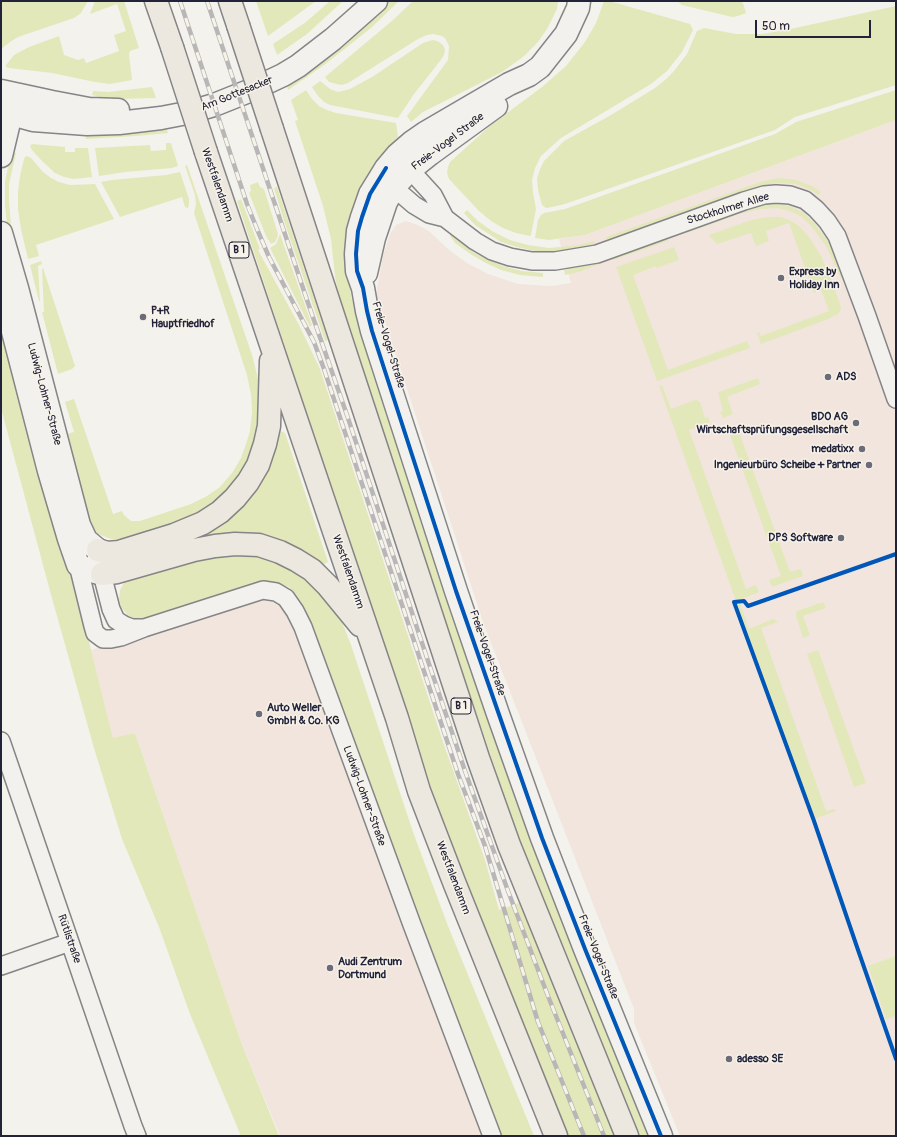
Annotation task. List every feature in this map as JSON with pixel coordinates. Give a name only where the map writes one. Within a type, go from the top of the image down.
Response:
[{"type":"highway","name":"Westfalendamm","points":[[156,1],[397,718],[419,791],[556,1136]]},
{"type":"highway","name":"B 1","points":[[230,1],[480,765],[508,845],[627,1136]]},
{"type":"highway","points":[[98,550],[107,553],[119,552],[174,535],[203,523],[220,512],[235,498],[248,482],[258,466],[266,444],[272,348]]},
{"type":"highway","points":[[102,574],[117,572],[194,550],[215,546],[236,544],[259,545],[280,552],[312,570],[328,586],[369,635]]},
{"type":"street","name":"Am Gottesacker","points":[[4,101],[52,102],[89,109],[119,110],[157,106],[209,91],[279,64],[310,42],[355,1]]},
{"type":"street","name":"Am Gottesacker","points":[[4,101],[33,120],[87,124],[119,123],[187,113],[249,92],[283,75],[298,66],[333,39],[376,1]]},
{"type":"street","name":"Freie-Vogel-Straße","points":[[579,1],[578,8],[566,34],[540,67],[529,75],[509,84],[412,142],[397,170],[370,194],[358,231],[356,254],[358,271],[372,331],[456,592],[498,714],[548,853],[590,962],[661,1136]]},
{"type":"street","points":[[1,156],[4,101]]},
{"type":"street","name":"Stockholmer Allee","points":[[397,170],[414,205],[429,214],[445,218],[475,241],[492,251],[532,262],[555,261],[597,254],[764,195],[790,195],[805,200],[816,208],[837,236],[896,399]]},
{"type":"street","name":"Stockholmer Allee","points":[[397,170],[433,195],[445,218]]},
{"type":"street","name":"Ludwig-Lohner-Straße","points":[[1,233],[17,288],[79,525],[86,540],[98,550],[102,574],[111,609],[116,620],[132,628],[144,628]]},
{"type":"street","name":"Ludwig-Lohner-Straße","points":[[1,285],[49,470],[69,540],[78,565],[95,633],[103,639],[111,639],[263,590],[276,592],[286,598],[295,610],[303,627],[411,922],[492,1136]]},
{"type":"street","points":[[98,550],[86,557],[78,565],[102,574]]},
{"type":"street","name":"Rütlistraße","points":[[1,741],[4,760],[70,942],[137,1136]]},
{"type":"street","points":[[1,966],[70,942]]},
{"type":"shaded area","points":[[896,120],[896,1136],[680,1136],[634,1023],[634,1009],[484,625],[376,294],[383,256],[390,234],[396,225],[406,221],[418,225],[430,232],[448,249],[467,263],[488,274],[518,284],[551,286],[571,283],[559,239],[585,235]]},
{"type":"shaded area","points":[[265,598],[278,604],[294,625],[484,1136],[280,1136],[241,1042],[135,733],[113,739],[91,650],[254,599]]},
{"type":"green space","points":[[1,1],[88,1],[81,13],[74,18],[18,37],[1,49]]},
{"type":"green space","points":[[95,1],[124,1],[139,48],[130,51],[129,54],[132,80],[110,84],[52,73],[6,67],[14,55],[29,47],[59,36],[64,55],[78,60],[84,58],[86,63],[119,51],[114,35],[126,31],[117,4],[90,14]]},
{"type":"green space","points":[[256,1],[316,1],[268,36]]},
{"type":"green space","points":[[330,1],[343,1],[307,34],[277,55],[273,44],[306,22]]},
{"type":"green space","points":[[387,1],[399,1],[371,28],[324,65],[288,90],[285,79]]},
{"type":"green space","points":[[413,1],[558,1],[557,9],[547,29],[538,42],[523,57],[502,72],[423,112],[411,122],[407,116],[448,60],[449,46],[445,38],[442,36],[433,34],[418,39],[348,83],[341,85],[329,82],[325,77],[393,20]]},
{"type":"green space","points":[[604,1],[609,1],[690,24],[693,30],[682,52],[667,71],[651,84],[561,138],[541,156],[535,168],[532,180],[536,209],[531,235],[516,233],[503,228],[491,221],[479,211],[449,179],[447,173],[450,162],[491,125],[542,87],[566,66],[585,42],[596,23]]},
{"type":"green space","points":[[677,1],[740,1],[743,3],[746,13],[732,17],[682,5]]},
{"type":"green space","points":[[896,6],[896,85],[795,117],[775,130],[565,204],[546,208],[542,205],[537,179],[544,161],[564,141],[611,115],[655,88],[665,80],[687,54],[697,31],[704,28],[736,34],[762,34]]},
{"type":"green space","points":[[434,40],[443,45],[445,50],[444,55],[414,94],[398,118],[330,105],[318,96],[312,87],[320,81],[330,89],[338,92],[350,89],[372,77],[423,43]]},
{"type":"green space","points":[[152,87],[156,98],[117,99],[92,95],[93,91],[108,92]]},
{"type":"green space","points":[[306,90],[319,106],[327,110],[336,113],[396,123],[398,137],[383,155],[354,204],[352,211],[348,270],[351,296],[407,473],[524,821],[650,1136],[639,1136],[521,846],[394,467],[339,298],[331,239],[323,206],[295,121],[298,120],[291,100]]},
{"type":"green space","points":[[896,90],[896,120],[585,235],[549,240],[535,238],[538,220],[544,213],[565,209],[775,134],[796,122]]},
{"type":"green space","points":[[164,122],[168,133],[86,139],[86,134]]},
{"type":"green space","points":[[166,143],[171,143],[178,166],[172,168],[99,176],[95,148],[150,145],[151,151],[166,150]]},
{"type":"green space","points":[[32,144],[65,147],[65,152],[75,152],[75,148],[88,148],[92,177],[74,179],[55,173],[32,150],[30,146]]},
{"type":"green space","points":[[11,152],[16,153],[9,184],[11,227],[48,372],[8,235],[5,205],[5,182]]},
{"type":"green space","points":[[27,156],[31,158],[43,172],[59,182],[70,185],[95,184],[114,219],[36,245],[39,256],[28,259],[18,209],[20,176],[24,159]]},
{"type":"green space","points":[[187,165],[252,355],[260,387],[263,414],[254,459],[219,503],[185,520],[124,539],[111,539],[98,534],[88,526],[60,436],[74,432],[65,402],[74,399],[113,514],[122,511],[131,521],[140,521],[191,504],[220,487],[232,473],[241,458],[250,431],[252,412],[251,395],[247,375],[194,213],[196,204],[195,195],[185,166]]},
{"type":"green space","points":[[180,172],[189,199],[188,208],[185,207],[182,197],[120,217],[101,182],[166,175]]},
{"type":"green space","points":[[779,178],[796,180],[812,186],[821,192],[819,195],[809,189],[795,184],[779,183],[764,185],[607,240],[606,237],[763,181]]},
{"type":"green space","points":[[258,182],[260,187],[264,189],[278,234],[275,242],[271,244],[266,236],[249,193],[251,191],[250,185]]},
{"type":"green space","points":[[277,187],[328,340],[325,341],[285,224],[274,188]]},
{"type":"green space","points":[[241,199],[260,249],[258,250],[299,325],[320,369],[443,742],[485,860],[499,910],[521,902],[614,1136],[567,1136],[458,866],[417,748],[237,201]]},
{"type":"green space","points":[[777,204],[790,206],[804,213],[815,224],[830,244],[849,290],[840,276],[826,246],[812,227],[802,217],[790,211],[777,208],[760,209],[742,213],[684,234],[685,229],[758,205]]},
{"type":"green space","points":[[467,210],[478,221],[492,231],[510,240],[528,245],[549,248],[579,245],[594,241],[595,245],[580,249],[551,252],[535,251],[517,247],[501,242],[475,225],[464,213]]},
{"type":"green space","points":[[781,217],[791,221],[800,227],[809,237],[821,256],[841,307],[838,314],[826,320],[761,344],[757,333],[759,332],[761,336],[829,311],[821,290],[814,293],[789,223],[766,231],[769,241],[756,246],[751,233],[717,244],[709,235],[748,221]]},
{"type":"green space","points":[[280,234],[312,325],[310,327],[270,248],[276,244]]},
{"type":"green space","points":[[451,235],[475,253],[489,260],[503,266],[522,271],[543,273],[543,277],[520,275],[501,270],[472,255],[455,243],[450,236]]},
{"type":"green space","points":[[666,236],[668,241],[613,260],[611,256]]},
{"type":"green space","points":[[674,247],[679,260],[656,268],[656,266],[633,275],[668,370],[747,341],[750,348],[657,381],[616,267]]},
{"type":"green space","points":[[601,260],[602,263],[579,272],[565,275],[564,270]]},
{"type":"green space","points":[[41,261],[42,264],[38,266],[39,301],[30,265]]},
{"type":"green space","points":[[43,268],[75,366],[72,369],[58,374],[42,312],[44,312]]},
{"type":"green space","points":[[1,303],[71,569],[113,738],[135,733],[241,1042],[279,1136],[241,1136],[190,1014],[159,927],[122,839],[94,748],[1,408]]},
{"type":"green space","points":[[758,378],[760,384],[727,397],[733,414],[723,418],[720,412],[723,411],[718,393]]},
{"type":"green space","points":[[662,385],[671,409],[697,400],[700,402],[705,418],[708,417],[710,422],[689,430],[746,589],[756,585],[759,592],[736,601],[659,386]]},
{"type":"green space","points":[[281,431],[285,433],[328,562],[318,568],[183,540],[206,530],[277,432]]},
{"type":"green space","points":[[739,432],[790,572],[801,569],[803,576],[772,587],[769,580],[781,576],[730,435]]},
{"type":"green space","points":[[263,553],[307,575],[332,602],[342,622],[413,832],[448,926],[534,1136],[499,1136],[307,623],[305,609],[296,594],[289,587],[278,583],[263,582],[150,618],[138,619],[129,617],[122,608],[119,600],[120,590],[125,581],[199,555]]},
{"type":"green space","points":[[823,602],[826,608],[803,616],[810,635],[803,638],[796,615],[797,611]]},
{"type":"green space","points":[[740,603],[749,629],[773,619],[778,622],[761,628],[826,811],[835,809],[836,811],[814,819],[737,604]]},
{"type":"green space","points":[[818,650],[866,783],[854,787],[807,654]]},
{"type":"green space","points":[[896,956],[896,1016],[886,1019],[868,966]]},
{"type":"railway","points":[[180,1],[247,204],[269,257],[314,342],[324,369],[458,774],[485,846],[538,1022],[584,1136]]},
{"type":"railway","points":[[207,1],[348,418],[465,771],[508,891],[604,1136]]},
{"type":"cycle path","points":[[386,168],[370,194],[358,231],[356,254],[357,271],[363,288],[372,331],[456,591],[542,838],[585,949],[661,1136]]},
{"type":"cycle path","points":[[896,554],[748,606],[744,601],[734,602],[814,821],[896,1059]]},
{"type":"place","name":"Express by Holiday Inn","points":[[781,278]]},
{"type":"place","name":"P+R Hauptfriedhof","points":[[143,317]]},
{"type":"place","name":"ADS","points":[[828,377]]},
{"type":"place","name":"BDO AG Wirtschaftsprüfungsgesellschaft","points":[[856,423]]},
{"type":"place","name":"medatixx","points":[[862,449]]},
{"type":"place","name":"Ingenieurbüro Scheibe + Partner","points":[[869,465]]},
{"type":"place","name":"DPS Software","points":[[841,538]]},
{"type":"place","name":"Auto Weller GmbH & Co. KG","points":[[259,714]]},
{"type":"place","name":"Audi Zentrum Dortmund","points":[[330,968]]},
{"type":"place","name":"adesso SE","points":[[729,1059]]}]
